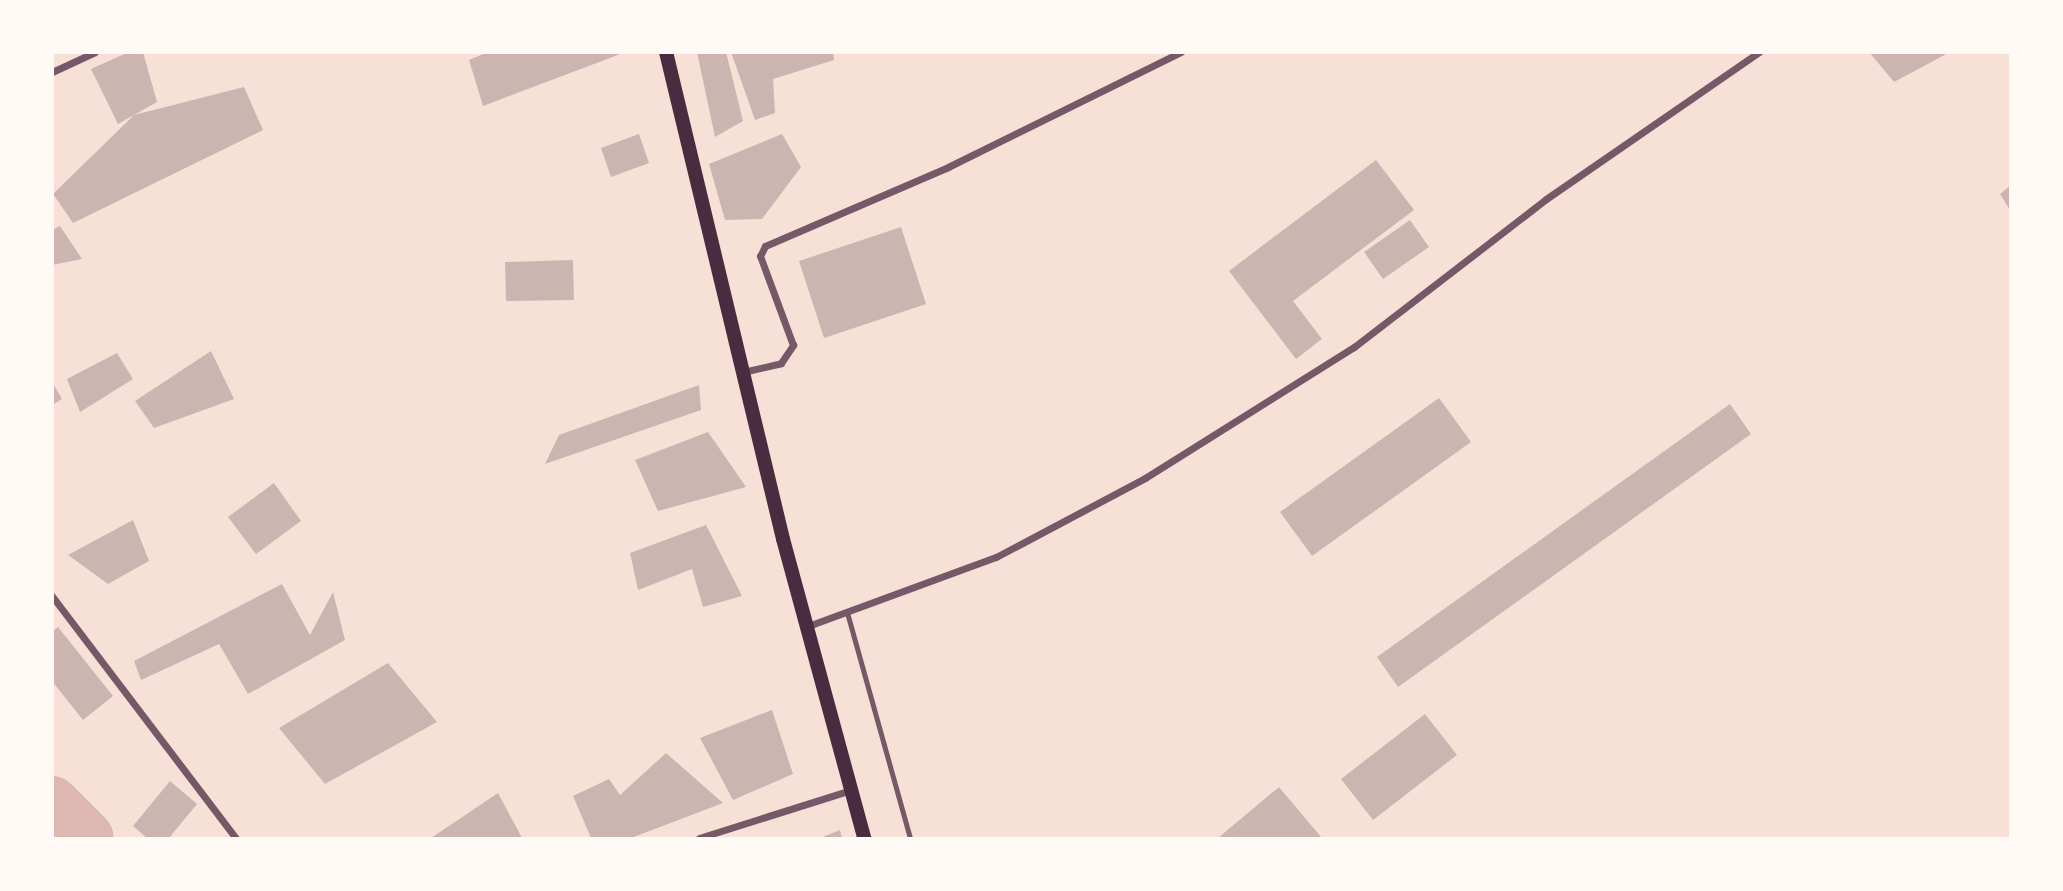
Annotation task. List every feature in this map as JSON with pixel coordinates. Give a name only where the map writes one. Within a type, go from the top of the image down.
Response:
[{"type":"main road","points":[[666,52],[743,372],[863,838]]},
{"type":"street","points":[[52,72],[96,52]]},
{"type":"street","points":[[743,372],[781,363],[793,345],[760,256],[765,246],[948,167],[1181,52]]},
{"type":"street","points":[[808,626],[848,616],[996,556],[1144,478],[1354,347],[1546,199],[1759,52]]},
{"type":"street","points":[[52,596],[236,838]]},
{"type":"street","points":[[699,838],[851,790]]},
{"type":"lane","points":[[848,616],[910,838]]},
{"type":"building","points":[[129,52],[143,52],[157,102],[118,124],[91,69]]},
{"type":"building","points":[[488,52],[623,53],[483,106],[469,60]]},
{"type":"building","points":[[697,52],[726,52],[743,121],[715,137]]},
{"type":"building","points":[[731,52],[833,52],[834,60],[773,79],[775,113],[755,120]]},
{"type":"building","points":[[1869,52],[1950,52],[1894,82]]},
{"type":"building","points":[[244,87],[263,130],[73,223],[53,194],[134,115]]},
{"type":"building","points":[[639,134],[649,163],[611,177],[601,148]]},
{"type":"building","points":[[782,134],[801,167],[762,219],[725,220],[709,164]]},
{"type":"building","points":[[1376,160],[1414,210],[1293,301],[1322,339],[1296,359],[1229,271]]},
{"type":"building","points":[[2010,186],[2010,210],[2000,194]]},
{"type":"building","points":[[1410,220],[1429,247],[1383,279],[1364,252]]},
{"type":"building","points":[[60,226],[82,259],[52,265],[52,230]]},
{"type":"building","points":[[901,227],[926,304],[824,338],[799,261]]},
{"type":"building","points":[[573,260],[574,300],[506,301],[505,262]]},
{"type":"building","points":[[211,351],[234,399],[154,428],[135,401]]},
{"type":"building","points":[[117,353],[133,379],[80,412],[67,379]]},
{"type":"building","points":[[52,382],[62,399],[52,405]]},
{"type":"building","points":[[699,385],[701,410],[545,464],[559,435]]},
{"type":"building","points":[[1439,398],[1471,442],[1312,556],[1280,512]]},
{"type":"building","points":[[1730,404],[1751,434],[1398,687],[1377,657]]},
{"type":"building","points":[[708,432],[746,487],[658,511],[635,460]]},
{"type":"building","points":[[274,483],[301,521],[256,554],[228,517]]},
{"type":"building","points":[[133,520],[149,561],[108,584],[68,555]]},
{"type":"building","points":[[706,525],[742,596],[703,607],[692,569],[638,590],[630,553]]},
{"type":"building","points":[[282,584],[310,635],[333,592],[345,640],[248,694],[219,644],[141,680],[134,661]]},
{"type":"building","points":[[58,627],[113,696],[83,720],[52,681],[52,632]]},
{"type":"building","points":[[388,663],[437,722],[325,784],[279,728]]},
{"type":"building","points":[[772,710],[793,774],[733,800],[700,738]]},
{"type":"building","points":[[1425,714],[1457,755],[1373,820],[1341,779]]},
{"type":"building","points":[[666,753],[723,803],[631,838],[591,838],[573,796],[609,779],[620,795]]},
{"type":"building","points":[[170,781],[197,804],[169,838],[147,838],[133,826]]},
{"type":"building","points":[[1279,787],[1321,837],[1218,838]]},
{"type":"building","points":[[498,793],[522,838],[431,838]]},
{"type":"building","points":[[840,830],[842,838],[820,838]]},
{"type":"waterway","points":[[52,803],[87,838]]}]
